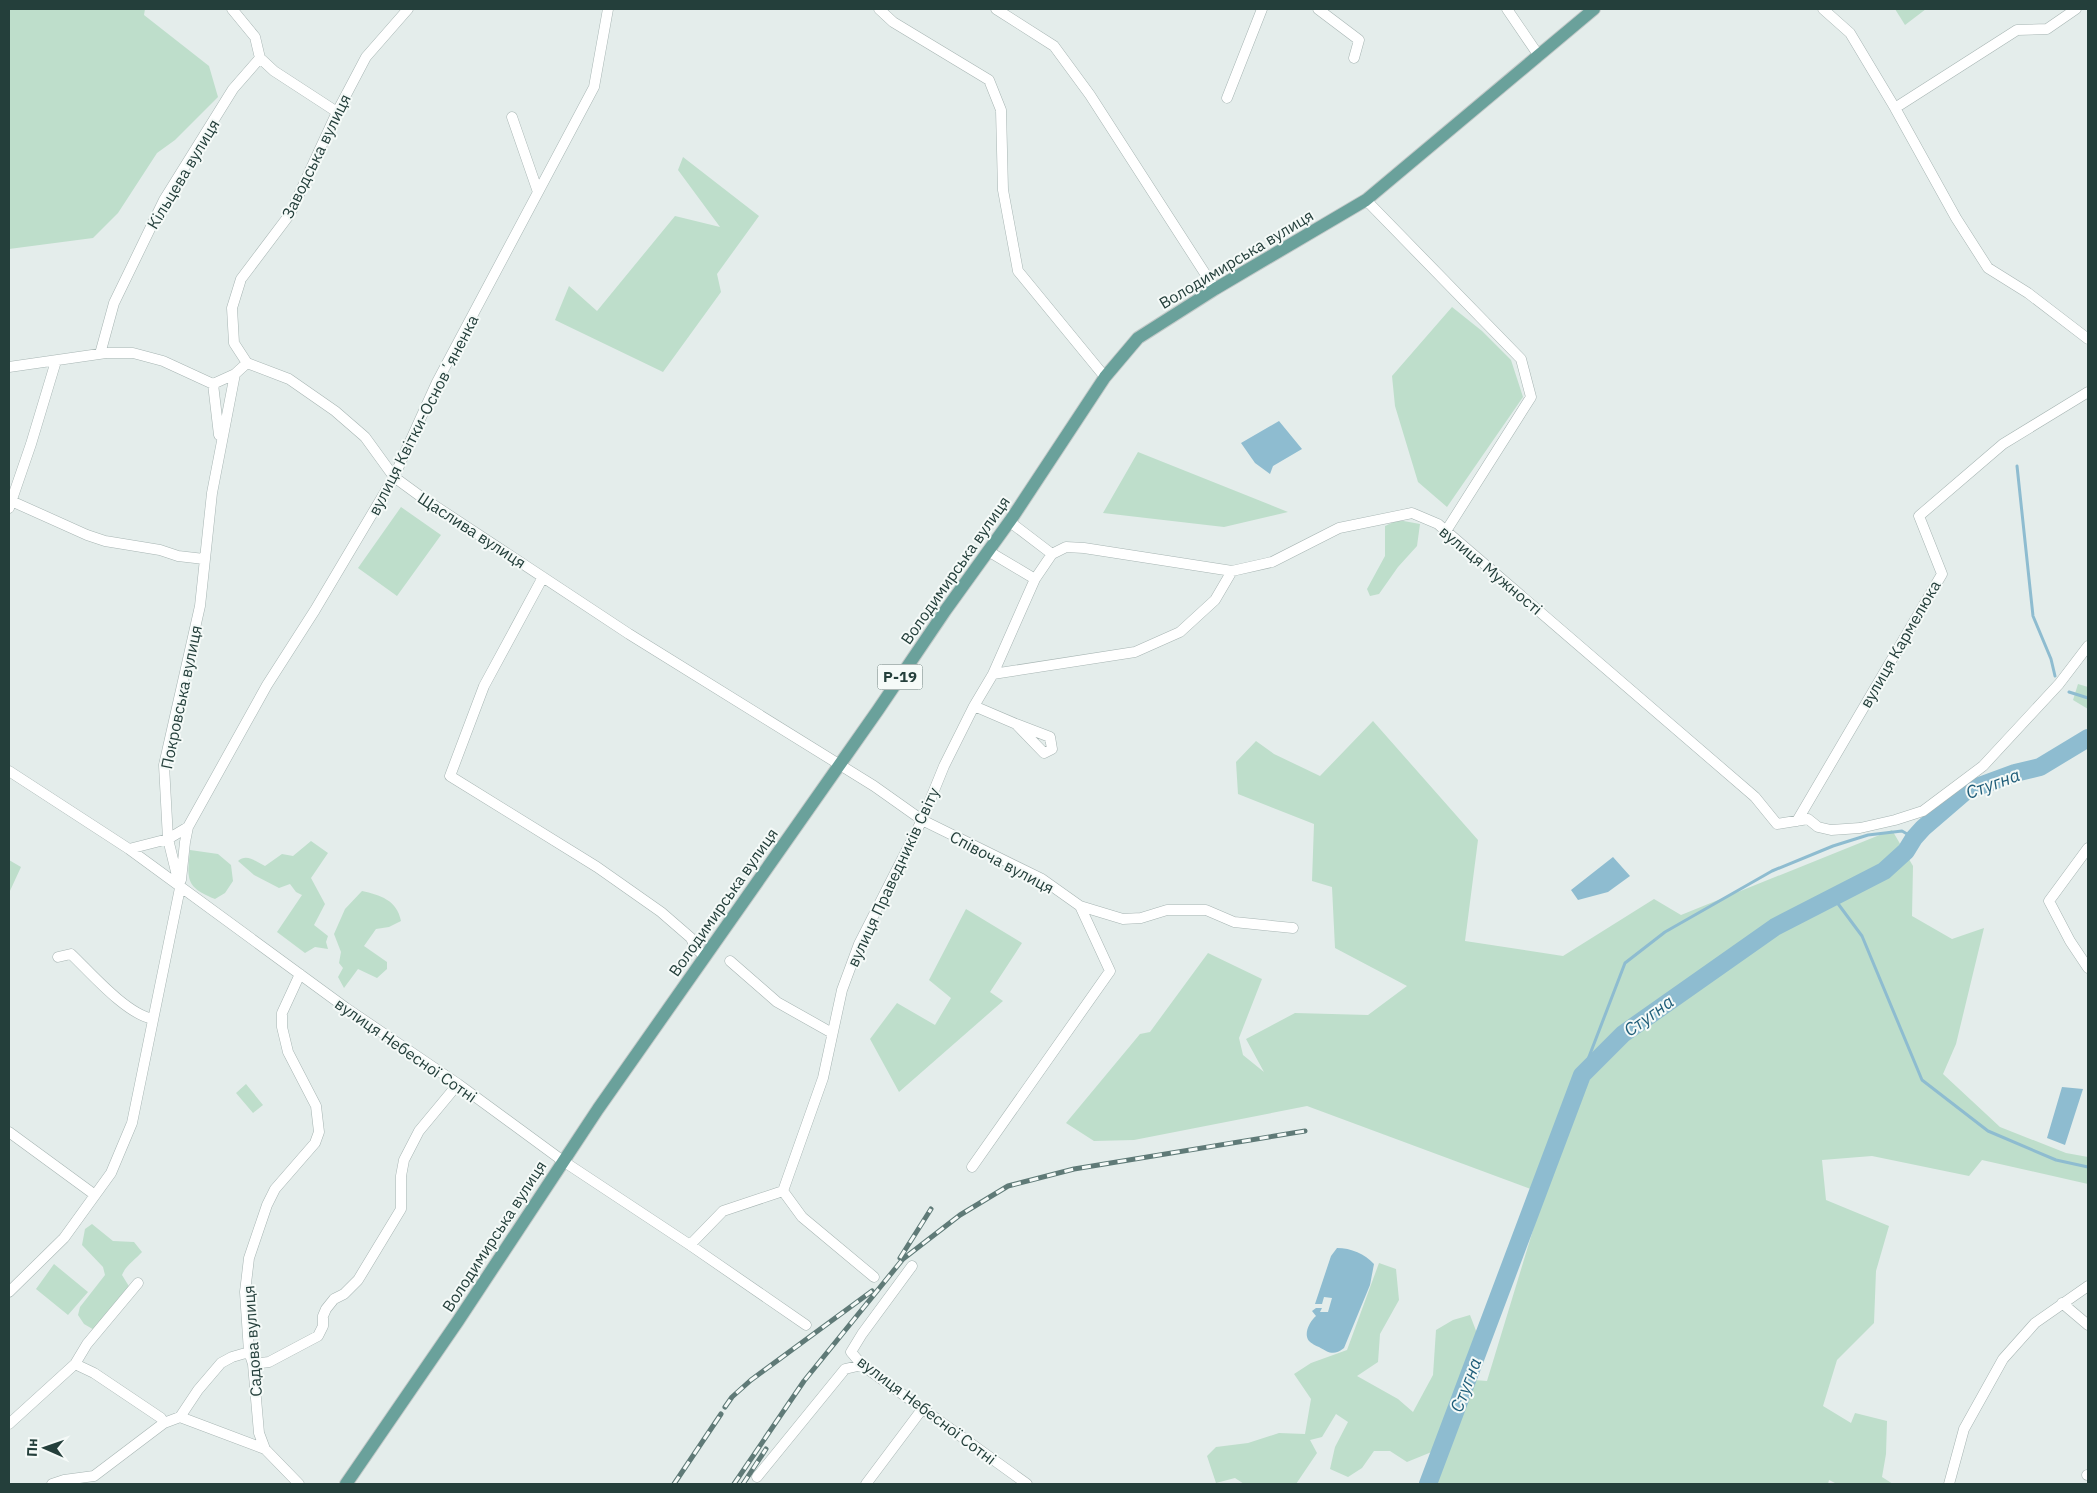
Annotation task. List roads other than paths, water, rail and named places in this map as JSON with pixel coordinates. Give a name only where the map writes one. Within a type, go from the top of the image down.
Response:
[{"type":"main road","name":"Володимирська вулиця","points":[[346,1484],[458,1321],[563,1161],[838,764],[1010,522],[1104,377],[1138,338],[1214,289],[1366,200],[1594,9]]},
{"type":"street","points":[[232,9],[255,37],[260,58],[274,71],[337,112]]},
{"type":"street","name":"Заводська вулиця","points":[[247,363],[234,343],[232,308],[241,279],[290,214],[337,112],[366,57],[408,9]]},
{"type":"street","name":"вулиця Квітки-Основʼяненка","points":[[129,849],[168,839],[188,826],[267,685],[315,610],[394,477],[437,382],[594,87],[608,9]]},
{"type":"street","points":[[879,9],[893,22],[989,80],[1001,110],[1003,190],[1018,272],[1104,377]]},
{"type":"street","points":[[996,9],[1054,46],[1090,95],[1214,289]]},
{"type":"street","points":[[1226,98],[1262,9]]},
{"type":"street","points":[[1318,9],[1359,40],[1354,58]]},
{"type":"street","points":[[1507,9],[1538,56]]},
{"type":"street","points":[[1824,9],[1850,33],[1895,108],[1956,218],[1988,268],[2028,293],[2088,339]]},
{"type":"street","points":[[1895,108],[2017,30],[2047,29],[2076,9]]},
{"type":"street","name":"Кільцева вулиця","points":[[100,354],[114,303],[164,200],[233,89],[260,58]]},
{"type":"street","points":[[512,116],[538,192]]},
{"type":"street","points":[[1366,200],[1521,360],[1531,397],[1446,531]]},
{"type":"street","points":[[9,367],[100,354],[133,353],[163,362],[213,384],[235,374],[247,363]]},
{"type":"street","points":[[56,361],[10,503],[105,541],[160,550],[178,556],[204,559]]},
{"type":"street","name":"Щаслива вулиця","points":[[247,363],[289,378],[335,411],[365,437],[394,477],[420,496],[628,634],[838,764]]},
{"type":"street","name":"Покровська вулиця","points":[[9,1292],[64,1238],[95,1196],[111,1173],[132,1123],[180,888],[168,839],[164,765],[200,606],[204,559],[220,444],[235,374]]},
{"type":"street","points":[[213,384],[220,444]]},
{"type":"street","name":"вулиця Кармелюка","points":[[1797,821],[1942,574],[1919,516],[2003,444],[2087,391]]},
{"type":"street","name":"вулиця Мужності","points":[[1052,554],[1066,547],[1084,548],[1232,571],[1272,562],[1339,528],[1412,513],[1438,524],[1755,797],[1777,824],[1797,821]]},
{"type":"street","points":[[1010,522],[1052,554]]},
{"type":"street","points":[[988,551],[1035,579]]},
{"type":"street","name":"вулиця Праведників Світу","points":[[783,1191],[823,1078],[842,990],[859,944],[922,820],[944,766],[974,706],[993,674],[1035,579],[1052,554]]},
{"type":"street","points":[[993,674],[1135,652],[1180,632],[1215,600],[1232,571]]},
{"type":"street","name":"Щаслива вулиця","points":[[543,577],[484,686],[450,776],[613,878],[660,912],[691,938],[695,948],[706,956]]},
{"type":"street","points":[[1797,821],[1808,820],[1818,827],[1831,830],[1860,828],[1923,811],[1983,766],[2058,684],[2088,646]]},
{"type":"street","points":[[974,706],[1016,724]]},
{"type":"street","name":"Співоча вулиця","points":[[838,764],[874,786],[922,820],[1042,879],[1080,906],[1110,971],[972,1167]]},
{"type":"street","name":"вулиця Небесної Сотні","points":[[9,771],[129,849],[180,888],[458,1084],[563,1161],[806,1325]]},
{"type":"street","points":[[180,888],[188,826]]},
{"type":"street","points":[[2088,848],[2049,901],[2070,941],[2088,968]]},
{"type":"street","points":[[1080,906],[1124,918],[1141,918],[1167,910],[1206,910],[1234,922],[1293,928]]},
{"type":"street","points":[[58,957],[71,954],[129,1008],[146,1018],[153,1019]]},
{"type":"street","points":[[730,961],[777,1002],[832,1033]]},
{"type":"street","name":"Садова вулиця","points":[[294,1483],[265,1449],[259,1433],[245,1292],[249,1258],[257,1232],[275,1189],[315,1143],[319,1132],[316,1106],[288,1052],[282,1027],[282,1012],[300,974]]},
{"type":"street","points":[[252,1364],[269,1362],[318,1336],[323,1326],[323,1316],[326,1309],[334,1299],[344,1294],[358,1280],[401,1209],[401,1176],[404,1160],[419,1131],[458,1084]]},
{"type":"street","points":[[9,1132],[95,1196]]},
{"type":"street","points":[[690,1245],[723,1211],[783,1191],[802,1217],[874,1277]]},
{"type":"street","name":"вулиця Небесної Сотні","points":[[912,1266],[862,1334],[852,1352],[862,1364],[1027,1484]]},
{"type":"street","points":[[9,1424],[75,1364],[87,1344],[138,1283]]},
{"type":"street","points":[[1949,1484],[1964,1429],[2003,1359],[2035,1323],[2088,1286]]},
{"type":"street","points":[[2062,1303],[2088,1325]]},
{"type":"street","points":[[180,1417],[198,1390],[221,1363],[232,1357],[250,1352]]},
{"type":"street","points":[[75,1364],[94,1373],[161,1418],[164,1422]]},
{"type":"street","points":[[757,1477],[846,1369],[862,1364]]},
{"type":"street","points":[[866,1484],[923,1408]]},
{"type":"street","points":[[52,1484],[64,1480],[94,1476],[164,1422],[180,1417],[265,1449]]},
{"type":"water","points":[[1279,421],[1302,449],[1273,466],[1270,474],[1255,463],[1241,443]]},
{"type":"water","points":[[1613,857],[1630,876],[1608,892],[1578,900],[1571,890]]},
{"type":"water","points":[[2062,1087],[2083,1089],[2065,1145],[2047,1138]]},
{"type":"water","points":[[1337,1248],[1357,1252],[1374,1264],[1370,1285],[1344,1348],[1332,1353],[1311,1343],[1307,1338],[1307,1331],[1316,1316],[1312,1311],[1316,1308],[1322,1308],[1320,1312],[1328,1312],[1332,1298],[1324,1297],[1322,1304],[1315,1304],[1331,1256]]},
{"type":"waterway","points":[[2017,466],[2033,616],[2051,659],[2055,676]]},
{"type":"waterway","points":[[2069,692],[2088,698]]},
{"type":"waterway","name":"Стугна","points":[[1428,1484],[1582,1075],[1623,1034],[1775,927],[1884,871],[1906,851],[1923,828],[1966,791],[2015,773],[2040,767],[2088,738]]},
{"type":"waterway","points":[[1582,1075],[1625,963],[1665,932],[1772,871],[1833,846],[1868,835],[1902,831],[1914,838]]},
{"type":"waterway","points":[[1833,897],[1862,936],[1922,1080],[1988,1131],[2056,1160],[2088,1167]]},
{"type":"railway","points":[[734,1484],[804,1381],[903,1259],[960,1215],[1008,1186],[1074,1169],[1305,1131]]},
{"type":"railway","points":[[900,1258],[931,1209]]},
{"type":"railway","points":[[725,1407],[732,1397],[751,1380],[872,1291]]},
{"type":"railway","points":[[674,1484],[721,1414]]},
{"type":"railway","points":[[743,1484],[766,1449]]}]
